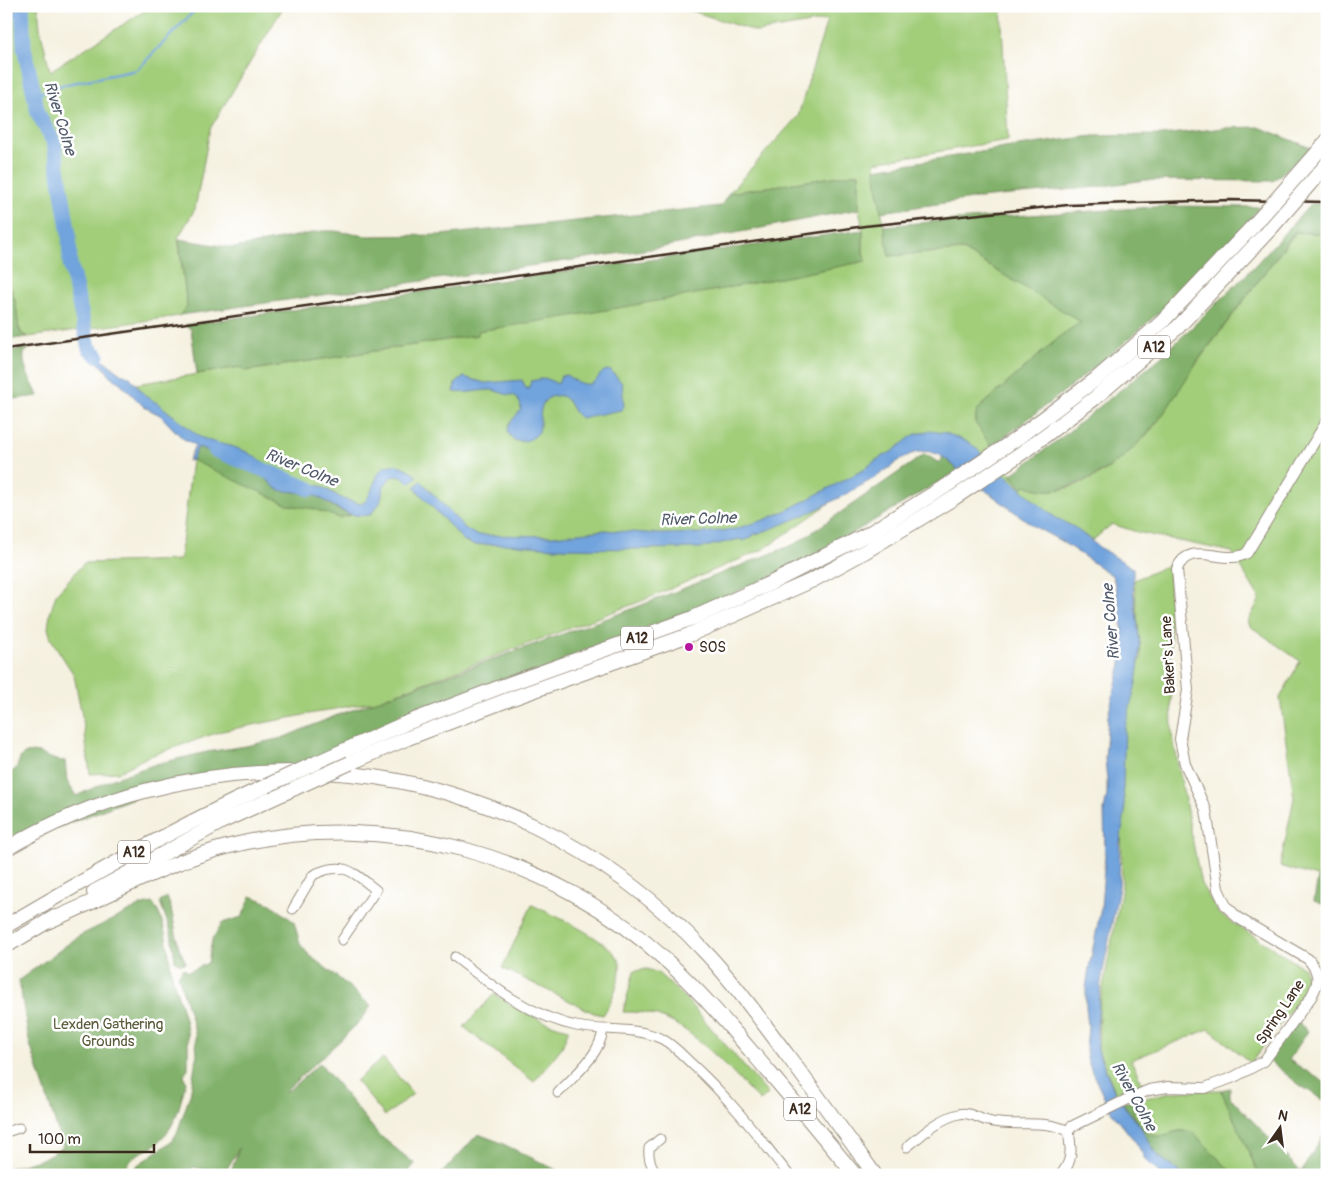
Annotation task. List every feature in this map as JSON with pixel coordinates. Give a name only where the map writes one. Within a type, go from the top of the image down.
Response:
[{"type":"highway","name":"A12","points":[[6,926],[159,839],[220,807],[316,762],[374,736],[476,696],[693,618],[771,583],[868,534],[946,486],[1016,439],[1095,380],[1162,322],[1254,224],[1327,141]]},
{"type":"highway","name":"A12","points":[[49,921],[71,905],[221,822],[408,738],[697,631],[813,580],[954,498],[1023,452],[1094,398],[1178,327],[1272,227],[1327,164]]},
{"type":"highway","name":"A12","points":[[6,850],[37,832],[65,819],[116,799],[178,782],[239,774],[296,772],[359,774],[424,786],[484,805],[538,828],[587,855],[640,892],[672,919],[708,955],[738,990],[875,1175]]},
{"type":"highway","name":"A12","points":[[6,946],[49,921],[186,859],[230,846],[267,839],[322,833],[373,834],[431,841],[497,859],[542,877],[580,896],[629,929],[669,962],[726,1022],[855,1175]]},
{"type":"street","name":"Baker's Lane","points":[[1318,975],[1316,968],[1308,959],[1238,918],[1226,906],[1218,889],[1206,810],[1185,764],[1180,739],[1188,690],[1177,569],[1180,562],[1194,554],[1235,557],[1247,553],[1327,421]]},
{"type":"street","points":[[293,909],[314,875],[342,868],[350,870],[376,890],[342,940]]},
{"type":"street","points":[[455,958],[488,983],[534,1012],[561,1022],[603,1030],[626,1030],[644,1033],[664,1040],[718,1089],[789,1175]]},
{"type":"street","name":"Spring Lane","points":[[1068,1131],[1074,1124],[1149,1090],[1168,1087],[1205,1088],[1234,1077],[1264,1061],[1311,997],[1317,987],[1318,975]]},
{"type":"street","points":[[558,1093],[592,1055],[600,1042],[603,1030]]},
{"type":"street","points":[[908,1147],[937,1123],[961,1113],[989,1121],[1028,1125],[1048,1124],[1068,1131],[1071,1144],[1070,1161],[1061,1175]]},
{"type":"street","points":[[6,1132],[19,1128]]},
{"type":"street","points":[[658,1175],[648,1155],[649,1148],[660,1139]]},
{"type":"green space","points":[[6,6],[38,6],[40,28],[50,71],[152,6],[284,6],[210,129],[195,209],[178,238],[187,306],[179,316],[28,337],[22,334],[18,325],[16,304],[6,273]]},
{"type":"green space","points":[[677,6],[1001,6],[1008,140],[875,162],[889,256],[963,250],[1082,322],[1063,334],[977,410],[975,422],[1021,487],[1026,485],[1043,490],[1077,485],[1110,467],[1125,455],[1157,422],[1195,365],[1296,232],[1327,234],[1327,880],[1280,866],[1294,798],[1280,698],[1300,661],[1250,626],[1248,621],[1260,599],[1232,552],[1137,532],[1112,524],[1093,540],[1022,503],[930,433],[764,549],[639,602],[376,701],[222,731],[147,757],[119,772],[90,774],[83,721],[74,675],[51,639],[48,628],[56,594],[84,563],[180,560],[192,460],[198,447],[131,385],[240,367],[246,371],[478,335],[478,331],[672,298],[866,261],[863,253],[863,230],[859,209],[859,173],[729,193],[798,116],[827,20],[757,32]]},
{"type":"green space","points":[[1259,127],[1311,148],[1273,181],[1145,180],[1097,187],[979,198],[881,212],[875,169],[1093,136],[1162,135],[1224,128]]},
{"type":"green space","points":[[859,173],[859,209],[658,248],[180,315],[187,306],[179,239],[234,248],[322,231],[367,236],[440,235],[721,206],[729,193]]},
{"type":"green space","points":[[1311,204],[1327,204],[1327,234],[1295,232],[1199,359],[1159,419],[1127,454],[1088,479],[1061,489],[1038,489],[1026,485],[1022,488],[1011,475],[1062,437],[1160,358],[1246,275]]},
{"type":"green space","points":[[1168,206],[1260,207],[1231,241],[1167,305],[1098,364],[991,447],[975,422],[977,410],[1063,334],[1081,322],[963,250],[889,256],[884,226]]},
{"type":"green space","points":[[863,230],[863,253],[866,261],[672,298],[478,331],[478,335],[245,371],[240,367],[197,374],[191,329],[185,325]]},
{"type":"green space","points":[[11,289],[16,304],[19,329],[22,334],[28,337],[6,340],[6,290]]},
{"type":"green space","points":[[30,348],[24,353],[25,365],[38,396],[6,400],[6,351]]},
{"type":"green space","points":[[198,447],[242,460],[264,476],[275,488],[320,497],[337,509],[351,515],[339,518],[314,509],[288,505],[192,460]]},
{"type":"green space","points":[[925,454],[939,463],[943,457],[959,470],[811,558],[668,623],[264,780],[261,780],[287,768],[174,782],[6,848],[6,773],[15,770],[23,755],[27,753],[42,754],[55,760],[65,761],[67,781],[76,796],[115,778],[156,764],[282,738],[335,716],[624,612],[795,544]]},
{"type":"green space","points":[[1169,565],[1172,733],[1201,884],[1219,914],[1304,968],[1308,987],[1251,1063],[1209,1029],[1131,1060],[1143,1085],[1117,1096],[1098,1050],[1099,1008],[1122,887],[1120,732],[1141,657],[1134,580]]},
{"type":"green space","points":[[1318,877],[1327,880],[1327,906],[1314,901]]},
{"type":"green space","name":"Lexden Gathering Grounds","points":[[251,896],[271,904],[294,922],[300,944],[309,955],[371,1006],[360,1021],[345,1036],[285,1091],[289,1090],[320,1063],[378,1134],[415,1164],[405,1175],[230,1175],[239,1148],[227,1169],[214,1171],[192,1167],[191,1174],[200,1175],[132,1175],[136,1166],[171,1142],[177,1133],[190,1095],[197,1053],[195,1032],[178,975],[184,968],[188,972],[208,963],[212,940],[222,923],[242,917]]},
{"type":"green space","points":[[167,897],[179,948],[186,963],[181,964],[175,961],[171,932],[160,902]]},
{"type":"green space","name":"Lexden Gathering Grounds","points":[[153,903],[164,927],[172,976],[185,1019],[188,1038],[188,1069],[184,1076],[186,1081],[178,1112],[171,1126],[162,1139],[130,1161],[122,1175],[6,1175],[6,1169],[40,1160],[63,1147],[29,1041],[19,980],[79,936],[142,905]]},
{"type":"green space","points":[[532,905],[566,921],[593,937],[605,945],[619,960],[620,973],[618,980],[610,1004],[603,1015],[594,1013],[502,968]]},
{"type":"green space","points":[[647,969],[658,973],[686,999],[768,1094],[760,1101],[712,1052],[685,1030],[671,1022],[649,1014],[623,1012],[634,971]]},
{"type":"green space","points":[[1324,978],[1327,978],[1327,996],[1317,993]]},
{"type":"green space","points":[[494,994],[530,1015],[569,1029],[562,1047],[534,1082],[464,1027]]},
{"type":"green space","points":[[1295,1020],[1308,1031],[1289,1060],[1327,1084],[1327,1102],[1301,1086],[1267,1059]]},
{"type":"green space","points":[[383,1058],[413,1094],[385,1116],[356,1081]]},
{"type":"green space","points":[[1230,1088],[1230,1097],[1301,1172],[1327,1129],[1327,1175],[1259,1175],[1221,1090]]},
{"type":"green space","points":[[1221,1090],[1259,1175],[1234,1175],[1192,1132],[1177,1131],[1158,1136],[1152,1135],[1146,1132],[1134,1113],[1135,1102],[1157,1095]]},
{"type":"green space","points":[[1122,1102],[1135,1102],[1133,1111],[1135,1116],[1147,1132],[1153,1135],[1159,1136],[1177,1131],[1193,1132],[1234,1175],[1183,1175],[1158,1156],[1138,1123]]},
{"type":"green space","points":[[478,1134],[499,1142],[565,1174],[440,1175]]},
{"type":"water","points":[[89,339],[102,359],[120,373],[129,376],[146,396],[200,437],[247,452],[268,465],[273,474],[282,480],[301,481],[321,486],[343,499],[362,504],[367,499],[379,473],[388,465],[402,466],[417,477],[410,483],[401,476],[391,477],[384,486],[380,503],[370,515],[360,515],[344,512],[307,493],[277,489],[264,475],[237,458],[198,447],[192,460],[188,461],[195,445],[182,438],[160,415],[144,407],[119,382],[110,376],[86,351],[80,340]]},
{"type":"water","points":[[606,370],[611,371],[622,383],[624,406],[621,410],[581,418],[566,399],[561,396],[555,396],[549,398],[542,405],[539,432],[531,439],[524,441],[514,440],[508,433],[511,421],[521,406],[514,395],[491,390],[464,393],[454,392],[455,384],[464,377],[485,383],[522,380],[528,390],[531,381],[545,378],[558,384],[561,376],[566,375],[574,380],[589,384]]},
{"type":"water","points":[[929,431],[946,433],[970,443],[1056,518],[1074,527],[1099,547],[1133,568],[1133,587],[1140,644],[1139,661],[1136,684],[1125,727],[1123,787],[1125,812],[1120,843],[1119,887],[1101,982],[1097,1046],[1114,1090],[1127,1110],[1138,1123],[1158,1156],[1183,1175],[1161,1175],[1145,1159],[1137,1144],[1110,1110],[1092,1072],[1086,1050],[1088,1026],[1086,988],[1101,908],[1105,855],[1104,810],[1107,781],[1105,758],[1108,716],[1121,664],[1123,636],[1113,576],[1061,541],[1035,527],[950,462],[936,453],[925,451],[913,453],[876,477],[801,517],[753,535],[751,538],[743,541],[740,539],[700,548],[554,548],[507,544],[473,545],[463,540],[414,487],[421,481],[466,529],[476,535],[553,536],[605,530],[659,534],[703,533],[735,529],[764,520],[789,509],[863,470],[916,434]]},
{"type":"waterway","name":"River Colne","points":[[22,6],[24,47],[38,113],[54,143],[69,235],[70,263],[89,348],[97,355]]},
{"type":"waterway","points":[[34,95],[62,85],[137,70],[199,6]]},
{"type":"waterway","name":"River Colne","points":[[215,450],[310,489]]},
{"type":"railway","points":[[6,349],[865,226],[1068,205],[1231,200],[1327,202]]},
{"type":"place","name":"SOS","points":[[689,647]]}]
